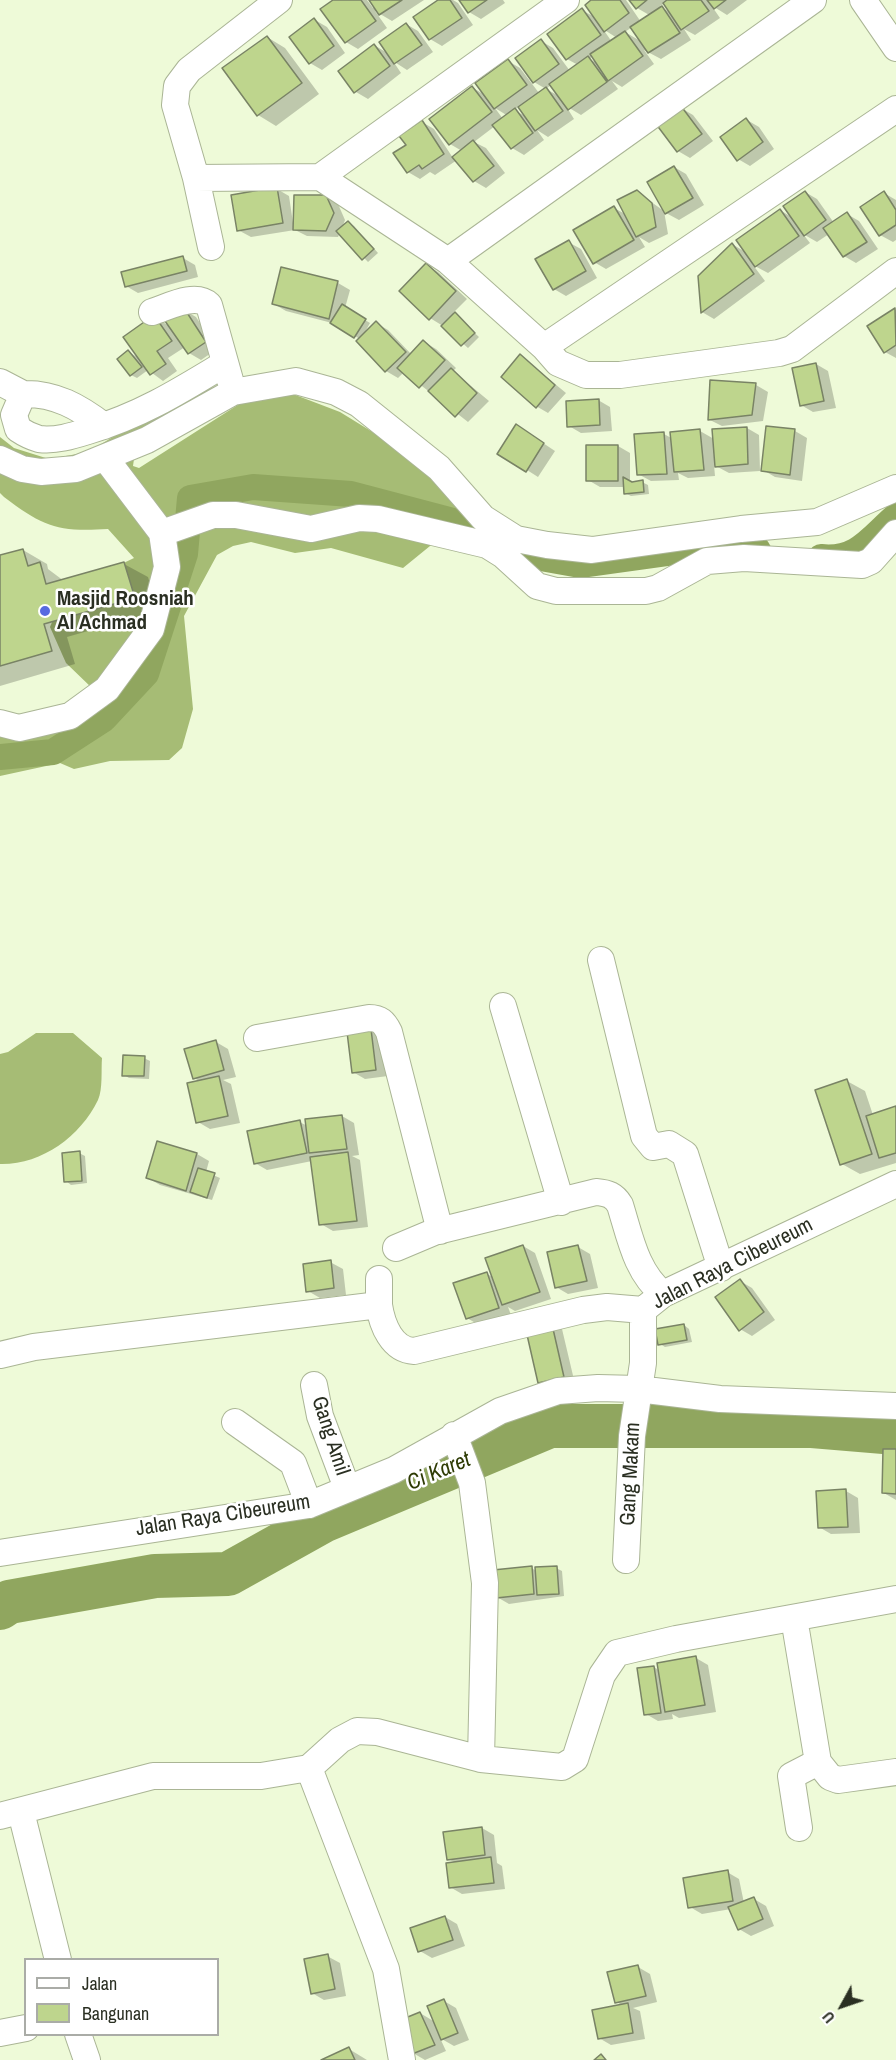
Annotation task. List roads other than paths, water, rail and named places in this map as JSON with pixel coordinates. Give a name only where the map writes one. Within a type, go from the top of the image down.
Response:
[{"type":"street","points":[[211,247],[196,178],[175,105],[177,86],[189,70],[279,0]]},
{"type":"street","points":[[320,177],[566,0]]},
{"type":"street","points":[[448,261],[813,0]]},
{"type":"street","points":[[862,0],[896,48]]},
{"type":"street","points":[[544,347],[896,109]]},
{"type":"street","points":[[196,178],[320,177],[448,261],[544,347],[558,363],[586,375],[620,375],[779,353],[792,349],[896,271]]},
{"type":"street","points":[[152,312],[190,300],[205,301],[209,305],[233,392]]},
{"type":"street","points":[[23,394],[14,415],[18,429],[37,438],[56,440],[130,418],[224,363]]},
{"type":"street","points":[[0,459],[22,469],[41,472],[75,469],[106,459],[147,440],[233,392],[296,381],[336,392],[359,404],[439,468],[483,518],[516,539],[547,545],[592,550],[741,529],[817,522],[896,488]]},
{"type":"street","points":[[0,382],[23,394],[43,394],[69,403],[104,426]]},
{"type":"street","points":[[106,459],[172,529]]},
{"type":"street","points":[[172,529],[213,515],[236,515],[311,529],[359,518],[408,524],[442,536],[487,545],[503,555],[537,586],[556,591],[646,591],[658,588],[707,561],[744,558],[862,565],[871,561],[896,533]]},
{"type":"street","points":[[0,723],[20,728],[70,716],[107,689],[151,629],[167,567],[172,529]]},
{"type":"street","points":[[601,960],[644,1136],[653,1148],[669,1144],[685,1154],[722,1268]]},
{"type":"street","points":[[503,1006],[561,1202]]},
{"type":"street","points":[[257,1038],[369,1018],[381,1020],[389,1032],[440,1231]]},
{"type":"street","name":"Jalan Raya Cibeureum","points":[[638,1389],[653,1302],[874,1192],[896,1184]]},
{"type":"street","points":[[379,1279],[381,1319],[399,1347],[414,1352],[583,1310],[653,1302],[650,1283],[640,1266],[615,1198],[606,1193],[596,1192],[440,1231],[396,1248]]},
{"type":"street","points":[[0,1355],[45,1346],[379,1305]]},
{"type":"street","name":"Gang Amil","points":[[314,1385],[320,1416],[347,1488]]},
{"type":"street","name":"Jalan Raya Cibeureum","points":[[0,1553],[309,1505],[458,1445],[500,1411],[558,1391],[598,1388],[638,1389],[720,1399],[896,1406]]},
{"type":"street","name":"Gang Makam","points":[[626,1560],[633,1425],[638,1389]]},
{"type":"street","points":[[235,1422],[293,1463],[309,1505]]},
{"type":"street","points":[[458,1445],[472,1483],[485,1583],[481,1759]]},
{"type":"street","points":[[58,1958],[10,1814],[153,1776],[261,1776],[309,1768],[348,1735],[357,1731],[377,1732],[481,1759],[567,1766],[578,1753],[602,1674],[617,1653],[676,1639],[896,1599]]},
{"type":"street","points":[[795,1618],[818,1762],[830,1777],[838,1780],[896,1772]]},
{"type":"street","points":[[799,1828],[791,1776],[818,1762]]},
{"type":"street","points":[[309,1768],[386,1969],[402,2060]]},
{"type":"street","points":[[0,2033],[24,2028]]},
{"type":"street","points":[[79,2036],[87,2060]]},
{"type":"waterway","points":[[0,757],[53,752],[104,719],[146,674],[185,554],[190,498],[253,487],[351,494],[476,527],[535,557],[580,565],[717,546],[758,550]]},
{"type":"waterway","points":[[821,557],[834,557],[854,551],[863,546],[896,516]]},
{"type":"waterway","name":"Ci Karet","points":[[0,1608],[9,1602],[155,1576],[228,1574],[323,1521],[550,1426],[812,1426],[896,1433]]},
{"type":"place","name":"Masjid Roosniah Al Achmad","points":[[45,611]]}]
